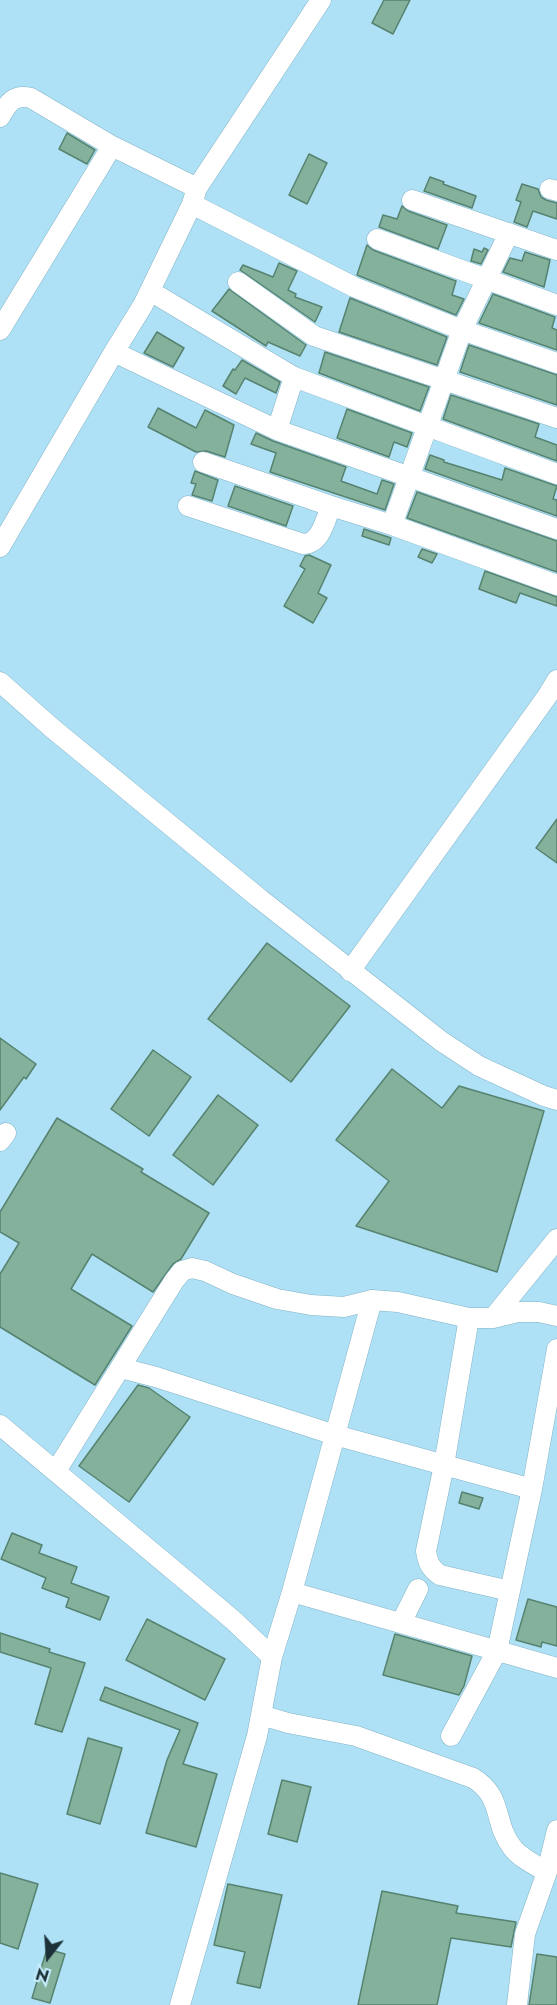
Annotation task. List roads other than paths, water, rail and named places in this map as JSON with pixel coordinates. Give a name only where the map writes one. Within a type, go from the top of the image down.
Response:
[{"type":"street","points":[[0,547],[150,291],[194,196],[321,0]]},
{"type":"street","points":[[0,117],[10,100],[17,96],[31,98],[194,196],[354,287],[462,330],[557,363]]},
{"type":"street","points":[[0,330],[112,146]]},
{"type":"street","points":[[412,200],[557,250]]},
{"type":"street","points":[[392,525],[462,330],[509,233]]},
{"type":"street","points":[[377,239],[557,305]]},
{"type":"street","points":[[238,282],[314,336],[557,418]]},
{"type":"street","points":[[150,291],[294,377],[557,474]]},
{"type":"street","points":[[114,352],[277,430],[557,529]]},
{"type":"street","points":[[277,430],[294,377]]},
{"type":"street","points":[[202,462],[392,525],[557,585]]},
{"type":"street","points":[[188,506],[309,544],[318,537],[331,506]]},
{"type":"street","points":[[350,971],[548,696],[557,680]]},
{"type":"street","points":[[0,682],[178,832],[350,971],[441,1041],[479,1066],[557,1100]]},
{"type":"street","points":[[493,1317],[557,1239]]},
{"type":"street","points":[[56,1471],[182,1271],[192,1268],[205,1271],[233,1284],[277,1299],[310,1305],[344,1306],[372,1300],[398,1302],[469,1318],[493,1317],[518,1312],[539,1312],[557,1316]]},
{"type":"street","points":[[180,2005],[261,1715],[272,1658],[372,1300]]},
{"type":"street","points":[[469,1318],[444,1465],[426,1551],[432,1570],[440,1575],[510,1591]]},
{"type":"street","points":[[451,1736],[498,1652],[532,1489],[557,1349]]},
{"type":"street","points":[[121,1368],[156,1377],[335,1436],[532,1489]]},
{"type":"street","points":[[0,1425],[233,1620],[272,1658]]},
{"type":"street","points":[[401,1623],[418,1590]]},
{"type":"street","points":[[292,1592],[557,1668]]},
{"type":"street","points":[[261,1715],[288,1723],[356,1736],[473,1778],[483,1784],[494,1798],[502,1827],[513,1849],[547,1872]]},
{"type":"street","points":[[517,2005],[525,1934],[547,1872],[557,1830]]}]
